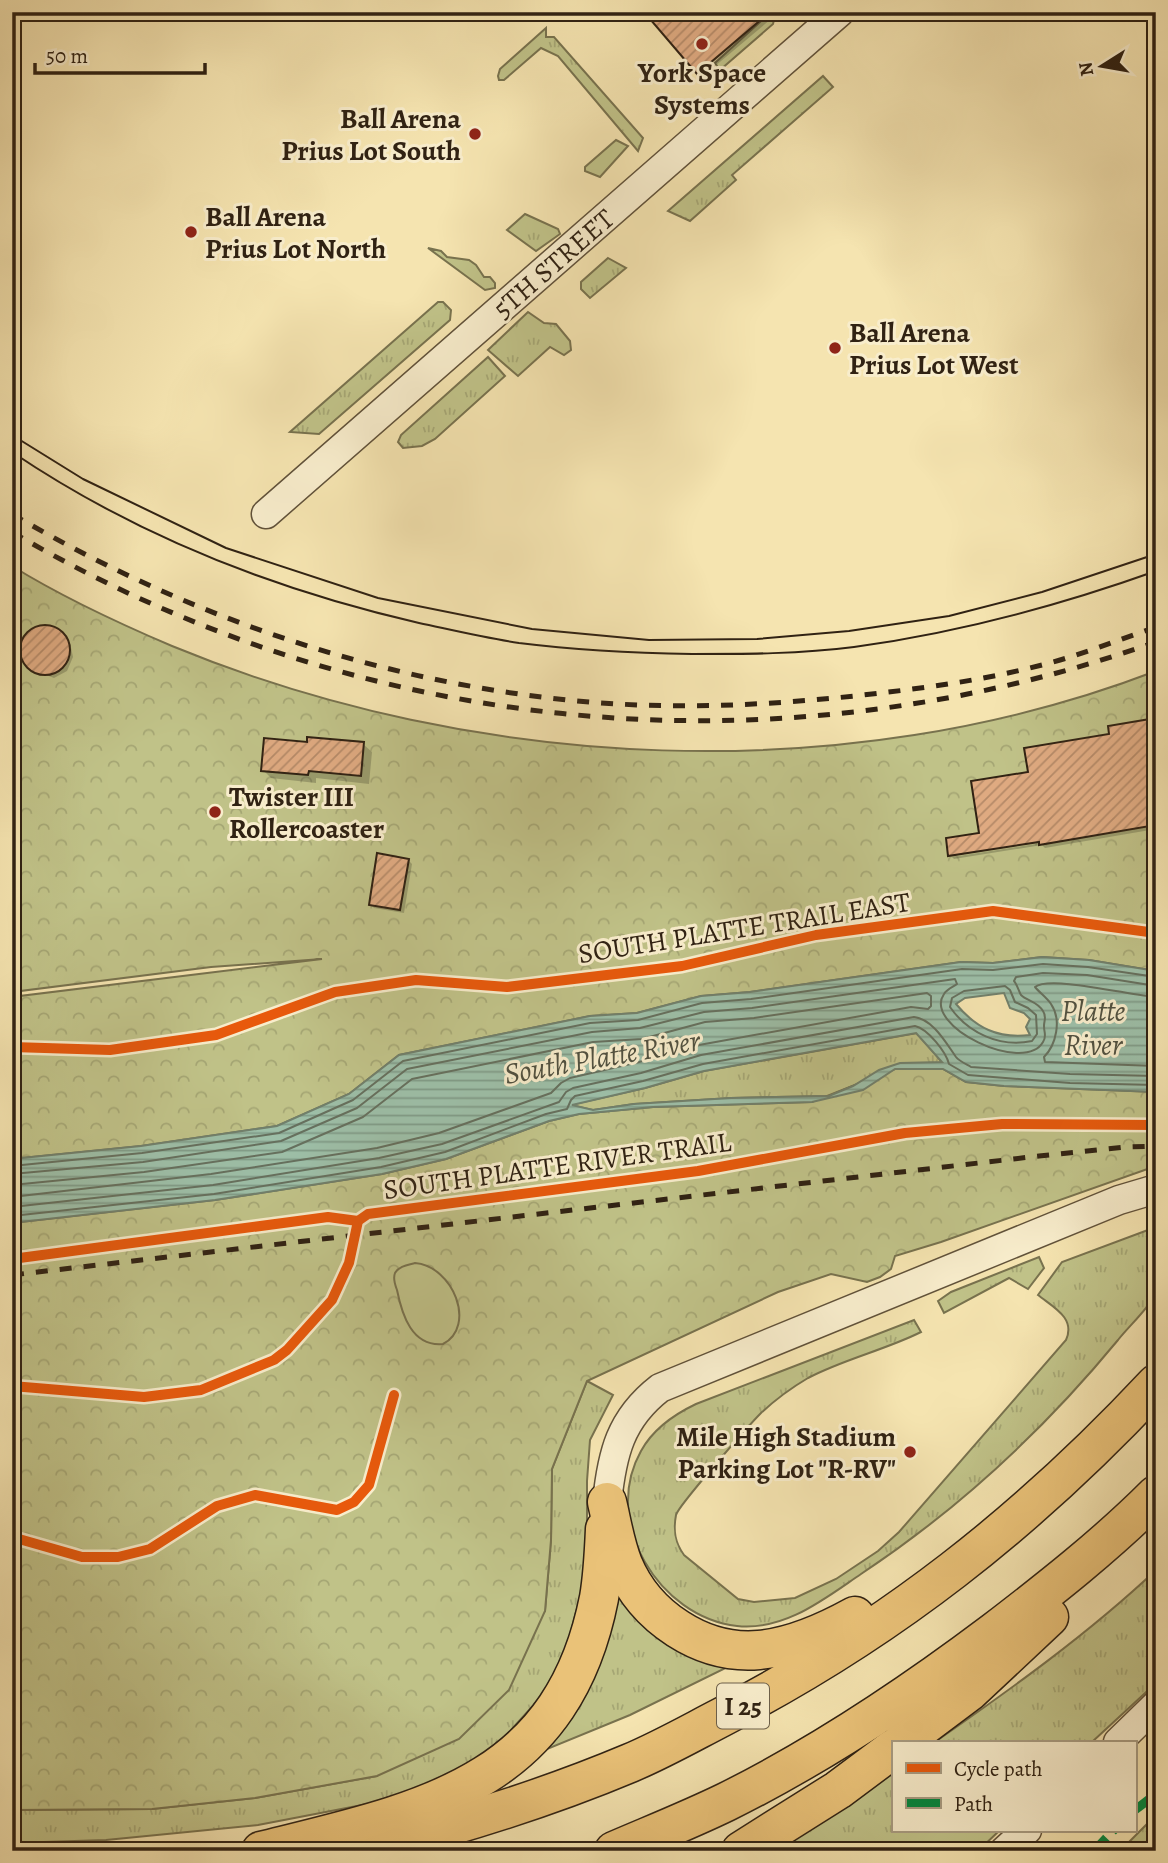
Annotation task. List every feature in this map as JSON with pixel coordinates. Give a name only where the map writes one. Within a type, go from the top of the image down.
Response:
[{"type":"highway","name":"I 25","points":[[358,1851],[479,1817],[582,1782],[633,1761],[764,1696],[907,1606],[1009,1526],[1076,1466],[1156,1384]]},
{"type":"highway","points":[[607,1502],[624,1566],[645,1601],[660,1616],[677,1629],[701,1640],[727,1648],[759,1650],[803,1640],[873,1606],[1076,1466]]},
{"type":"highway","points":[[614,1851],[725,1802],[796,1765],[874,1717],[1022,1610],[1085,1560],[1156,1495]]},
{"type":"highway","points":[[903,1741],[970,1691],[1094,1575],[1156,1501]]},
{"type":"highway","points":[[261,1851],[361,1825],[436,1801],[489,1774],[526,1744],[547,1720],[568,1688],[590,1634],[599,1597],[607,1502]]},
{"type":"highway","points":[[741,1851],[838,1790],[892,1750]]},
{"type":"street","name":"5TH STREET","points":[[266,514],[840,12]]},
{"type":"street","points":[[607,1502],[616,1446],[627,1423],[660,1388],[1119,1200],[1156,1189]]},
{"type":"street","points":[[1119,1741],[1156,1705]]},
{"type":"street","points":[[1004,1851],[1025,1832]]},
{"type":"green space","points":[[771,12],[776,12],[773,24],[720,70],[715,63]]},
{"type":"green space","points":[[546,28],[546,37],[554,37],[643,138],[638,151],[558,56],[541,48],[504,80],[499,80],[500,69]]},
{"type":"green space","points":[[823,76],[833,87],[732,175],[736,180],[690,221],[668,211]]},
{"type":"green space","points":[[616,140],[628,146],[600,177],[585,171],[585,167]]},
{"type":"green space","points":[[525,214],[558,229],[560,234],[536,251],[507,230]]},
{"type":"green space","points":[[428,248],[441,251],[447,257],[469,260],[484,277],[490,277],[495,288],[485,290]]},
{"type":"green space","points":[[608,258],[626,268],[590,298],[581,289],[581,282]]},
{"type":"green space","points":[[438,302],[443,302],[451,310],[450,320],[319,434],[290,432]]},
{"type":"green space","points":[[528,312],[544,323],[556,324],[570,341],[571,350],[564,355],[550,347],[518,376],[488,350]]},
{"type":"green space","points":[[488,357],[505,376],[435,439],[422,446],[403,448],[398,442],[401,435]]},
{"type":"green space","points":[[12,566],[70,599],[172,646],[289,688],[411,720],[536,741],[662,750],[789,749],[914,735],[1037,709],[1156,671],[1156,971],[1089,960],[1042,957],[993,963],[961,962],[750,992],[701,996],[637,1013],[590,1016],[399,1055],[349,1094],[277,1126],[141,1146],[12,1159],[12,997],[322,959],[211,967],[12,992]]},
{"type":"green space","points":[[917,1033],[942,1062],[853,1086],[829,1096],[731,1098],[634,1104],[593,1110],[570,1105],[704,1071]]},
{"type":"green space","points":[[895,1069],[943,1069],[966,1082],[1004,1086],[1156,1092],[1156,1166],[895,1256],[891,1269],[867,1282],[831,1274],[778,1292],[587,1381],[552,1469],[551,1540],[545,1611],[509,1690],[459,1739],[377,1776],[255,1798],[152,1809],[12,1810],[12,1223],[215,1200],[382,1174],[446,1159],[549,1121],[579,1114],[653,1107],[812,1102]]},
{"type":"green space","points":[[1156,1227],[1155,1295],[1089,1374],[1030,1437],[966,1495],[897,1549],[833,1593],[803,1611],[771,1624],[737,1626],[709,1619],[683,1605],[662,1585],[645,1562],[633,1535],[628,1507],[630,1479],[641,1451],[658,1429],[696,1404],[914,1320],[921,1332],[822,1371],[772,1403],[715,1465],[676,1515],[675,1536],[684,1555],[738,1599],[754,1602],[795,1598],[836,1579],[878,1551],[899,1532],[1066,1340],[1068,1325],[1065,1319],[1038,1295],[1062,1262]]},
{"type":"green space","points":[[1039,1257],[1044,1268],[1028,1289],[1009,1278],[944,1313],[938,1301],[951,1292]]},
{"type":"green space","points":[[415,1263],[440,1274],[450,1285],[456,1298],[458,1324],[453,1335],[443,1344],[432,1344],[416,1335],[402,1309],[394,1275],[401,1267]]},
{"type":"green space","points":[[587,1381],[613,1395],[590,1440],[587,1570],[559,1677],[480,1764],[383,1801],[258,1825],[106,1840],[12,1843],[12,1810],[152,1809],[255,1798],[377,1776],[545,1611],[551,1540],[552,1469]]},
{"type":"green space","points":[[1156,1570],[1156,1683],[1093,1741],[936,1741],[1076,1639]]},
{"type":"green space","points":[[625,1589],[746,1658],[630,1715],[540,1752],[611,1591]]},
{"type":"green space","points":[[892,1773],[892,1832],[998,1832],[978,1851],[778,1851]]},
{"type":"green space","points":[[1156,1815],[1156,1851],[1120,1851]]},
{"type":"water","name":"Platte River","points":[[1042,957],[1089,960],[1156,971],[1156,1092],[1004,1086],[966,1082],[943,1069],[895,1069],[863,1090],[812,1102],[653,1107],[579,1114],[549,1121],[446,1159],[382,1174],[215,1200],[12,1223],[12,1159],[141,1146],[277,1126],[349,1094],[399,1055],[590,1016],[637,1013],[701,996],[750,992],[961,962],[993,963]],"holes":[[[1004,993],[1010,1008],[1024,1013],[1030,1019],[1026,1027],[1030,1035],[1008,1035],[988,1030],[972,1020],[956,1004],[965,998]],[[916,1033],[942,1062],[900,1063],[879,1070],[853,1086],[829,1096],[731,1098],[634,1104],[593,1110],[572,1105],[704,1071]]]},
{"type":"building","name":"York Space Systems","points":[[644,12],[770,12],[697,74]]},
{"type":"building","points":[[45,625],[63,632],[70,650],[63,668],[45,675],[27,668],[20,650],[27,632]]},
{"type":"building","points":[[1156,718],[1156,825],[1039,845],[1039,842],[948,856],[946,838],[979,833],[971,781],[1028,772],[1024,748],[1109,734],[1108,726]]},
{"type":"building","points":[[307,737],[364,742],[361,776],[309,771],[308,775],[261,771],[264,738],[307,742]]},
{"type":"building","points":[[377,853],[409,859],[400,910],[369,905]]},
{"type":"tram line","points":[[12,435],[83,479],[226,548],[378,598],[532,629],[649,640],[757,639],[849,631],[949,616],[1042,592],[1156,554]]},
{"type":"tram line","points":[[12,452],[107,509],[157,534],[259,576],[365,610],[519,643],[606,651],[692,654],[753,654],[854,647],[1007,617],[1156,571]]},
{"type":"railway","points":[[12,514],[143,582],[211,612],[280,637],[422,677],[568,700],[711,706],[902,690],[1019,671],[1156,627]]},
{"type":"railway","points":[[12,532],[146,601],[284,655],[427,692],[572,714],[718,721],[865,711],[1011,684],[1156,642]]},
{"type":"railway","points":[[12,1275],[1039,1156],[1156,1146]]},
{"type":"marked path","points":[[1136,1809],[1156,1794]]},
{"type":"marked path","points":[[1094,1851],[1112,1832]]},
{"type":"cycle path","name":"SOUTH PLATTE TRAIL EAST","points":[[12,1047],[110,1050],[216,1035],[335,992],[416,980],[507,987],[682,966],[816,935],[993,911],[1156,933]]},
{"type":"cycle path","name":"SOUTH PLATTE RIVER TRAIL","points":[[12,1386],[144,1397],[201,1390],[274,1360],[287,1350],[332,1300],[349,1263],[358,1221],[368,1214],[698,1171],[905,1133],[1002,1124],[1156,1125]]},
{"type":"cycle path","points":[[12,1259],[328,1217],[358,1221]]},
{"type":"cycle path","points":[[12,1537],[82,1557],[118,1557],[150,1549],[217,1506],[255,1495],[337,1510],[354,1502],[369,1485],[394,1395]]},
{"type":"place","name":"York Space Systems","points":[[702,44]]},
{"type":"place","name":"Ball Arena Prius Lot South","points":[[475,134]]},
{"type":"place","name":"Ball Arena Prius Lot North","points":[[191,232]]},
{"type":"place","name":"Ball Arena Prius Lot West","points":[[835,348]]},
{"type":"place","name":"Twister III Rollercoaster","points":[[215,812]]},
{"type":"place","name":"Mile High Stadium Parking Lot \"R-RV\"","points":[[910,1452]]},
{"type":"water label","name":"South Platte River","points":[[602,1057]]}]
